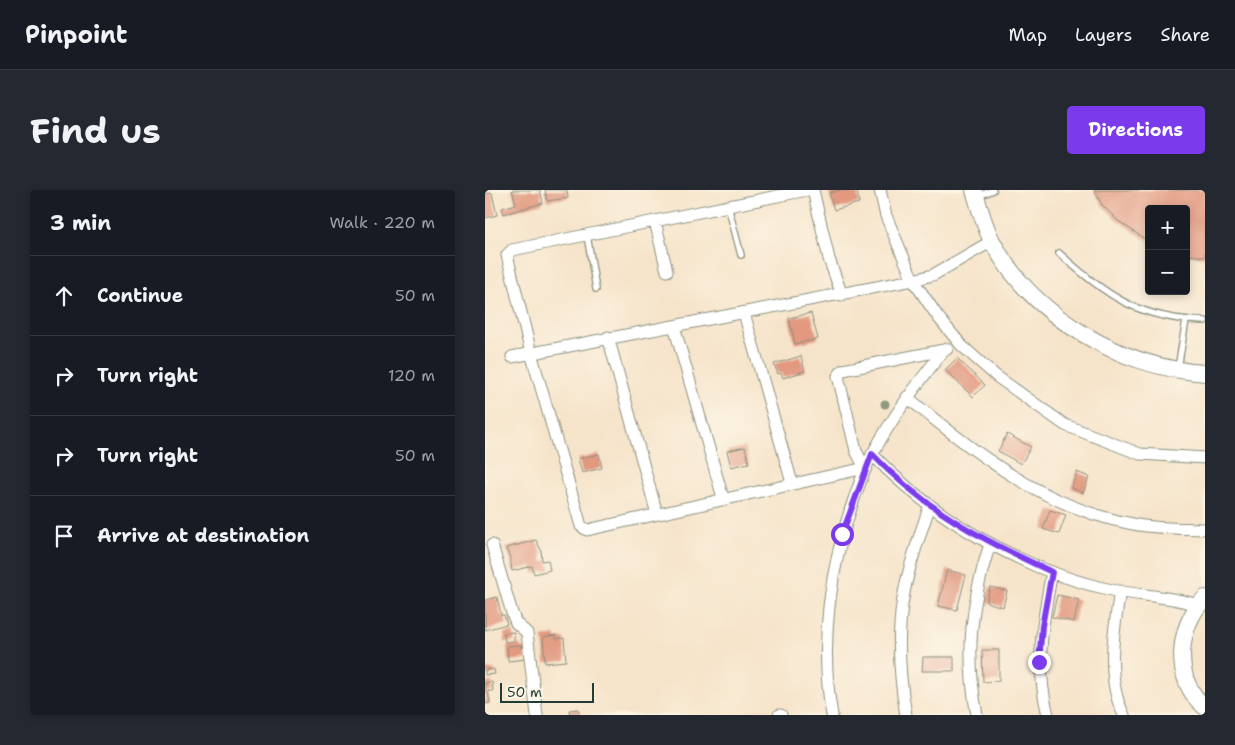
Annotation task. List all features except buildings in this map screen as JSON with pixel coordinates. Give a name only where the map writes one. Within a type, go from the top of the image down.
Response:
[{"type":"street","points":[[807,190],[512,250],[507,255],[531,353],[581,526],[587,530],[723,498],[865,468]]},
{"type":"street","points":[[813,190],[829,259],[842,295]]},
{"type":"street","points":[[880,190],[886,216],[913,280],[938,317],[962,346],[995,376],[1065,425],[1140,454],[1205,458]]},
{"type":"street","points":[[975,194],[992,241],[1020,281],[1052,313],[1091,339],[1141,361],[1178,371],[1205,373]]},
{"type":"street","points":[[655,221],[667,271]]},
{"type":"street","points":[[512,356],[842,295],[913,280],[933,275],[992,241]]},
{"type":"street","points":[[744,313],[792,483]]},
{"type":"street","points":[[674,326],[723,498]]},
{"type":"street","points":[[608,337],[657,514]]},
{"type":"street","points":[[865,468],[856,451],[838,376],[843,370],[962,346]]},
{"type":"street","points":[[833,715],[830,700],[827,616],[842,534],[865,468],[872,454],[907,398],[944,350]]},
{"type":"street","points":[[907,398],[974,452],[1022,481],[1077,509],[1133,524],[1205,529]]},
{"type":"street","points":[[872,454],[930,506],[990,544],[1052,572],[1120,591],[1202,601],[1187,623],[1182,644],[1183,666],[1199,709]]},
{"type":"street","points":[[906,715],[901,686],[902,606],[912,559],[930,506]]},
{"type":"street","points":[[977,715],[971,683],[971,620],[979,579],[990,544]]},
{"type":"street","points":[[492,546],[512,613],[516,622],[527,632],[537,715]]},
{"type":"street","points":[[1048,715],[1043,695],[1039,662],[1042,626],[1052,572]]},
{"type":"street","points":[[1120,591],[1111,645],[1115,684],[1124,715]]},
{"type":"lane","points":[[975,194],[993,190]]},
{"type":"lane","points":[[728,206],[741,255]]},
{"type":"lane","points":[[587,235],[597,289]]},
{"type":"lane","points":[[1059,253],[1093,284],[1120,301],[1152,313],[1186,320],[1205,321]]},
{"type":"lane","points":[[1178,371],[1186,320]]},
{"type":"route","points":[[842,534],[865,468],[872,454],[930,506],[990,544],[1052,572],[1042,626],[1039,662]]}]
